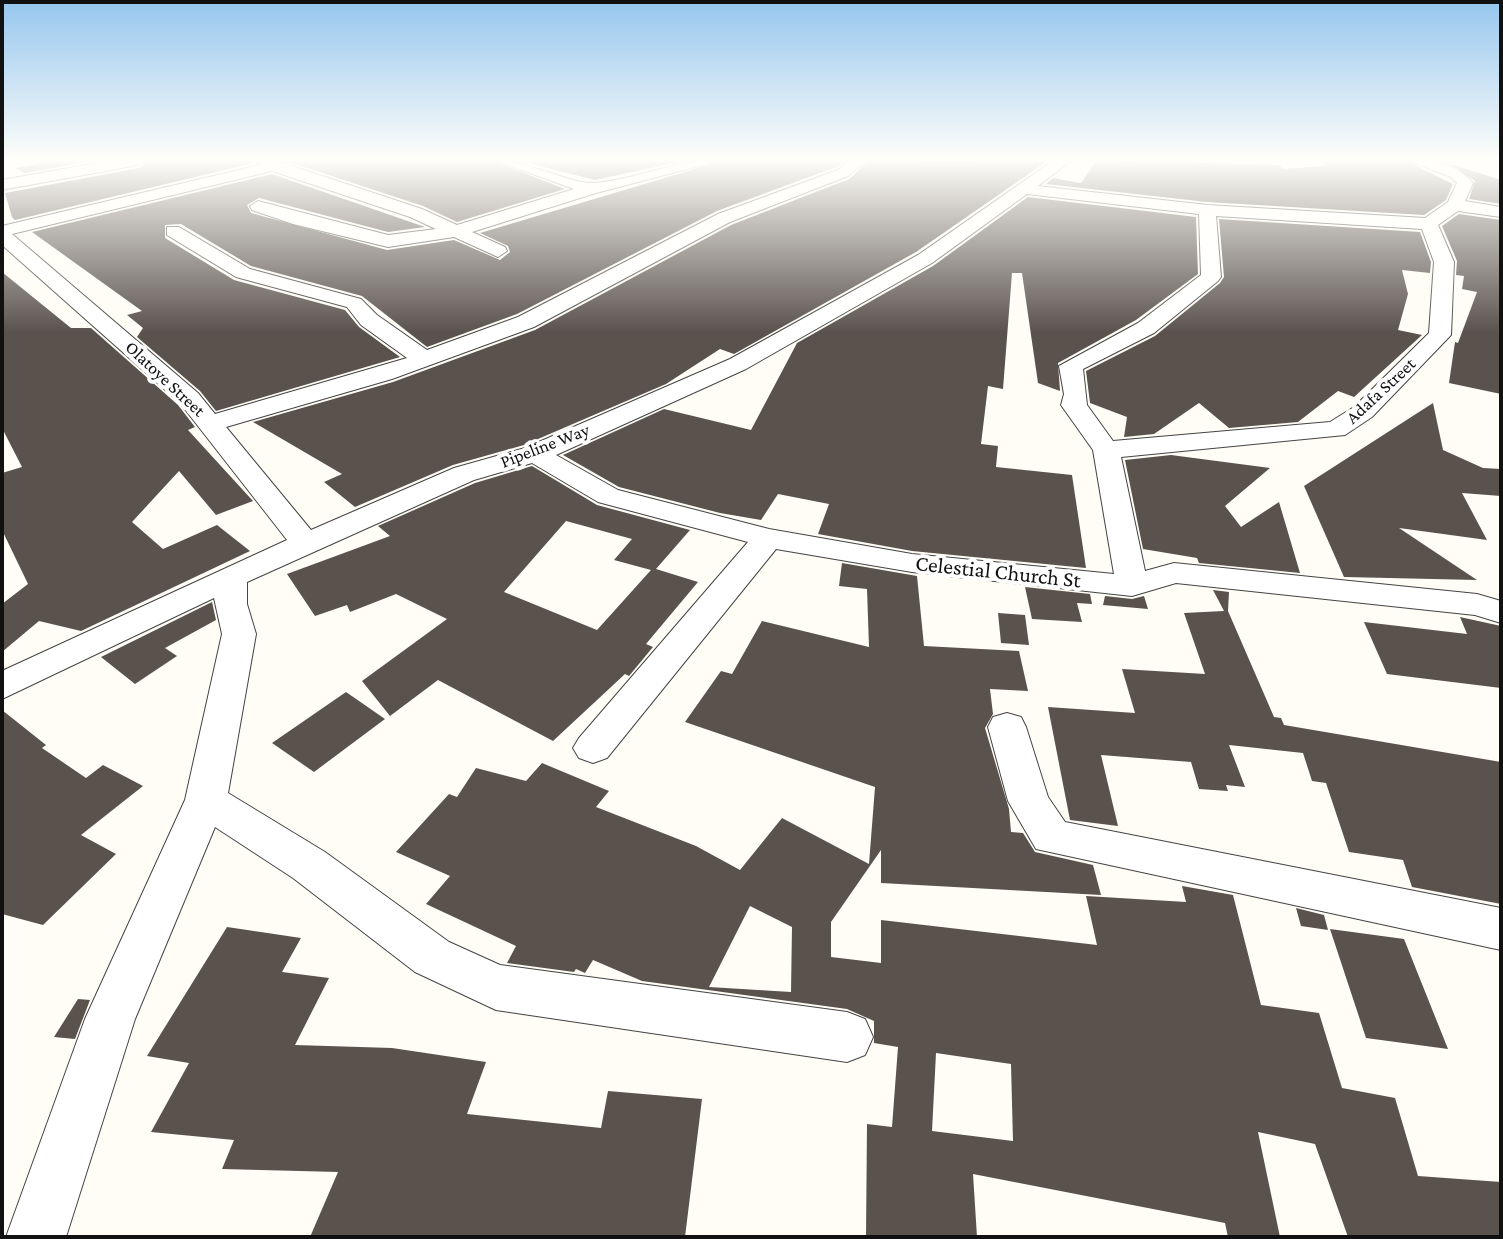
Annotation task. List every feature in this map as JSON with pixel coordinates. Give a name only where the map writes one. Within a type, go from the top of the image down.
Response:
[{"type":"street","points":[[2,233],[60,218]]},
{"type":"street","points":[[293,218],[388,241],[453,232],[499,218]]},
{"type":"street","points":[[299,220],[306,218]]},
{"type":"street","points":[[421,218],[498,251]]},
{"type":"street","points":[[210,423],[425,360],[526,322],[724,218]]},
{"type":"street","name":"Pipeline Way","points":[[2,686],[231,577],[464,474],[535,454],[738,364],[925,259],[984,218]]},
{"type":"street","points":[[1132,586],[1106,450],[1074,405],[1076,394],[1071,366],[1146,328],[1211,277],[1207,218]]},
{"type":"street","points":[[1331,218],[1429,224],[1437,218]]},
{"type":"street","name":"Adafa Street","points":[[1106,450],[1308,433],[1351,423],[1440,335],[1444,262],[1429,224]]},
{"type":"street","points":[[173,231],[243,273],[354,303],[369,320],[425,360]]},
{"type":"street","name":"Olatoye Street","points":[[2,233],[189,398],[306,544]]},
{"type":"street","name":"Celestial Church St","points":[[535,454],[608,496],[768,538],[912,563],[1132,586],[1174,573],[1493,600]]},
{"type":"street","points":[[593,748],[768,538]]},
{"type":"street","points":[[36,1237],[110,1019],[206,800],[239,634],[230,604],[231,577]]},
{"type":"street","points":[[1007,727],[1029,801],[1051,837],[1501,929]]},
{"type":"street","points":[[206,800],[309,865],[432,957],[496,987],[847,1037]]},
{"type":"building","points":[[91,218],[269,218],[387,250],[454,240],[500,260],[510,252],[508,246],[480,233],[531,218],[704,218],[517,314],[427,347],[362,296],[251,266],[181,224],[165,225],[165,238],[234,280],[345,310],[359,327],[400,357],[216,411],[200,391],[137,337],[143,328],[127,315],[142,311],[32,232]]},
{"type":"building","points":[[334,218],[398,218],[425,227],[388,232]]},
{"type":"building","points":[[448,218],[471,218],[457,222]]},
{"type":"building","points":[[749,218],[965,218],[916,252],[734,354],[720,349],[666,384],[524,445],[453,465],[355,507],[324,482],[342,474],[253,422],[393,382],[535,330]]},
{"type":"building","points":[[999,218],[1196,218],[1198,274],[1136,320],[1058,363],[1060,391],[1038,383],[1022,273],[1012,273],[1003,389],[988,386],[981,444],[998,446],[996,467],[1072,475],[1086,568],[912,551],[818,534],[829,504],[778,494],[761,520],[720,513],[619,487],[563,455],[664,409],[751,430],[797,343],[933,266]]},
{"type":"building","points":[[1454,218],[1501,220],[1501,394],[1449,383],[1455,342],[1458,343],[1477,292],[1462,289],[1464,276],[1456,275],[1457,261],[1442,226]]},
{"type":"building","points":[[1219,219],[1420,232],[1431,262],[1430,273],[1402,270],[1408,294],[1398,330],[1422,335],[1354,397],[1338,391],[1298,422],[1229,428],[1199,403],[1154,434],[1124,437],[1127,417],[1090,403],[1086,371],[1155,336],[1220,283],[1224,277]]},
{"type":"building","points":[[2,272],[71,328],[91,328],[178,405],[195,427],[188,430],[253,501],[216,515],[179,471],[132,522],[163,549],[217,525],[250,551],[81,631],[39,621],[2,652],[2,604],[28,584],[2,530],[2,473],[22,467],[2,428]]},
{"type":"building","points":[[1433,403],[1443,450],[1483,468],[1501,469],[1501,496],[1462,493],[1487,540],[1399,528],[1477,580],[1344,577],[1304,486]]},
{"type":"building","points":[[1171,455],[1270,468],[1225,506],[1241,527],[1279,502],[1300,573],[1199,563],[1197,558],[1143,549],[1125,460]]},
{"type":"building","points":[[532,466],[597,505],[690,530],[656,569],[698,582],[646,644],[653,647],[629,676],[625,674],[553,741],[438,680],[390,716],[362,681],[447,619],[396,594],[350,612],[347,605],[315,616],[287,574],[390,536],[378,526],[475,483]],"holes":[[[566,521],[632,539],[614,560],[651,570],[597,630],[504,592]]]},
{"type":"building","points":[[842,563],[917,576],[924,646],[1019,651],[1028,691],[990,689],[993,714],[985,728],[1009,809],[1011,832],[1023,833],[1035,852],[1093,865],[1101,895],[881,883],[881,850],[831,922],[831,957],[881,963],[881,920],[1097,945],[1086,896],[1186,902],[1182,886],[1233,895],[1261,1005],[1319,1013],[1342,1088],[1395,1098],[1418,1176],[1501,1182],[1501,1237],[1348,1237],[1315,1144],[1258,1132],[1280,1237],[1228,1237],[1225,1223],[973,1174],[977,1237],[866,1237],[867,1124],[892,1127],[898,1047],[874,1043],[874,1021],[847,1009],[642,981],[593,960],[585,973],[576,969],[574,972],[507,963],[516,946],[426,904],[450,876],[396,852],[449,794],[457,797],[476,768],[526,781],[542,763],[609,791],[596,807],[696,846],[740,870],[782,818],[869,864],[875,787],[685,722],[721,671],[732,674],[762,621],[869,647],[867,589],[839,586]],"holes":[[[750,906],[792,927],[791,992],[709,987]],[[936,1053],[1011,1064],[1013,1141],[932,1131]]]},
{"type":"building","points":[[1025,587],[1090,594],[1092,604],[1077,603],[1082,622],[1032,619]]},
{"type":"building","points":[[1213,590],[1229,592],[1228,611],[1274,717],[1281,718],[1284,725],[1501,762],[1501,904],[1412,887],[1403,860],[1349,852],[1326,783],[1312,781],[1303,753],[1229,745],[1245,787],[1226,785],[1228,791],[1199,789],[1191,762],[1101,755],[1118,826],[1070,820],[1048,707],[1135,713],[1122,669],[1205,674],[1184,613],[1224,611]]},
{"type":"building","points":[[1105,596],[1132,599],[1144,596],[1148,609],[1103,605]]},
{"type":"building","points":[[212,602],[216,620],[165,648],[177,656],[135,684],[101,657]]},
{"type":"building","points":[[998,613],[1025,615],[1029,645],[1001,643]]},
{"type":"building","points":[[1460,617],[1501,626],[1501,688],[1387,674],[1364,622],[1467,634]]},
{"type":"building","points":[[346,692],[385,719],[314,772],[272,743]]},
{"type":"building","points":[[2,710],[46,745],[42,748],[86,778],[103,765],[143,786],[81,835],[116,854],[43,925],[2,914]]},
{"type":"building","points":[[1296,908],[1324,915],[1328,930],[1301,926]]},
{"type":"building","points":[[227,927],[301,938],[282,972],[329,978],[295,1045],[392,1048],[486,1062],[467,1114],[601,1128],[608,1091],[702,1099],[685,1237],[310,1237],[338,1172],[222,1169],[234,1140],[151,1132],[189,1063],[147,1056]]},
{"type":"building","points":[[1330,929],[1404,939],[1448,1049],[1366,1038]]},
{"type":"building","points":[[78,999],[90,1000],[75,1039],[54,1037]]}]
